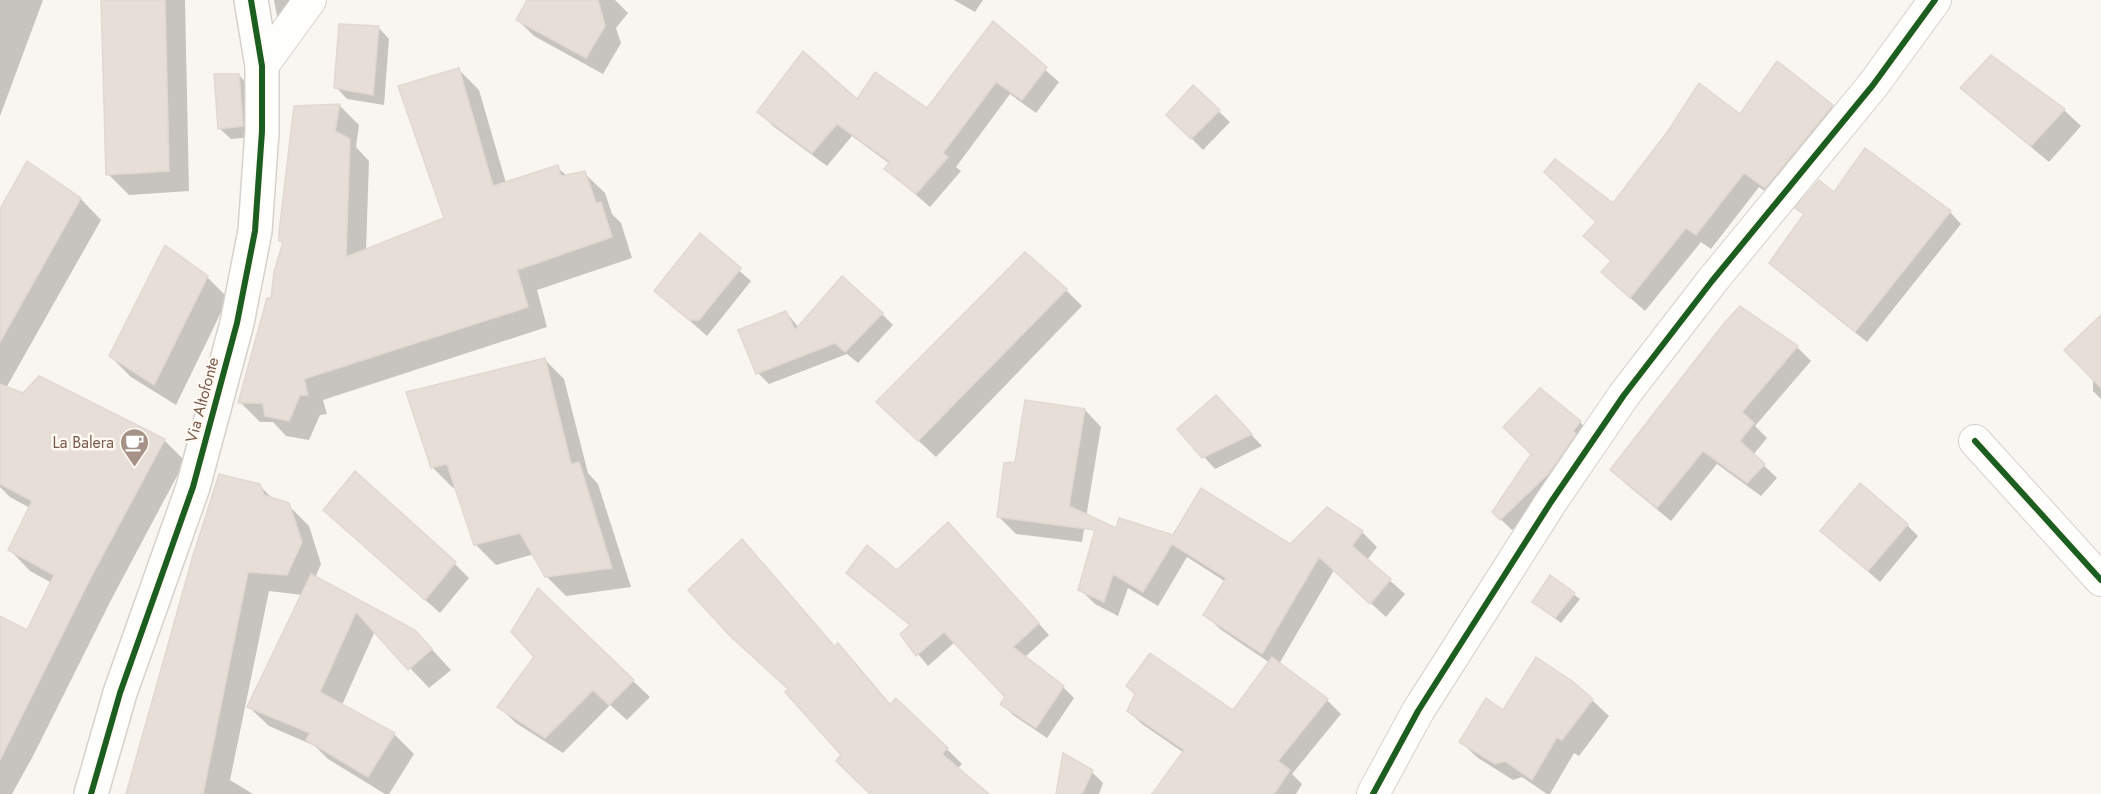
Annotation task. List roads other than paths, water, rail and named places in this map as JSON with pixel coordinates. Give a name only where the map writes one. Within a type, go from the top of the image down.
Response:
[{"type":"street","name":"Via Altofonte","points":[[91,794],[120,693],[193,488],[237,323],[255,231],[262,130],[262,66],[251,0]]},
{"type":"street","points":[[262,66],[309,0]]},
{"type":"street","points":[[1372,794],[1418,711],[1551,502],[1624,395],[1712,281],[1873,85],[1935,0]]},
{"type":"street","points":[[1975,441],[2101,580]]},
{"type":"place","name":"La Balera","points":[[135,468]]}]
